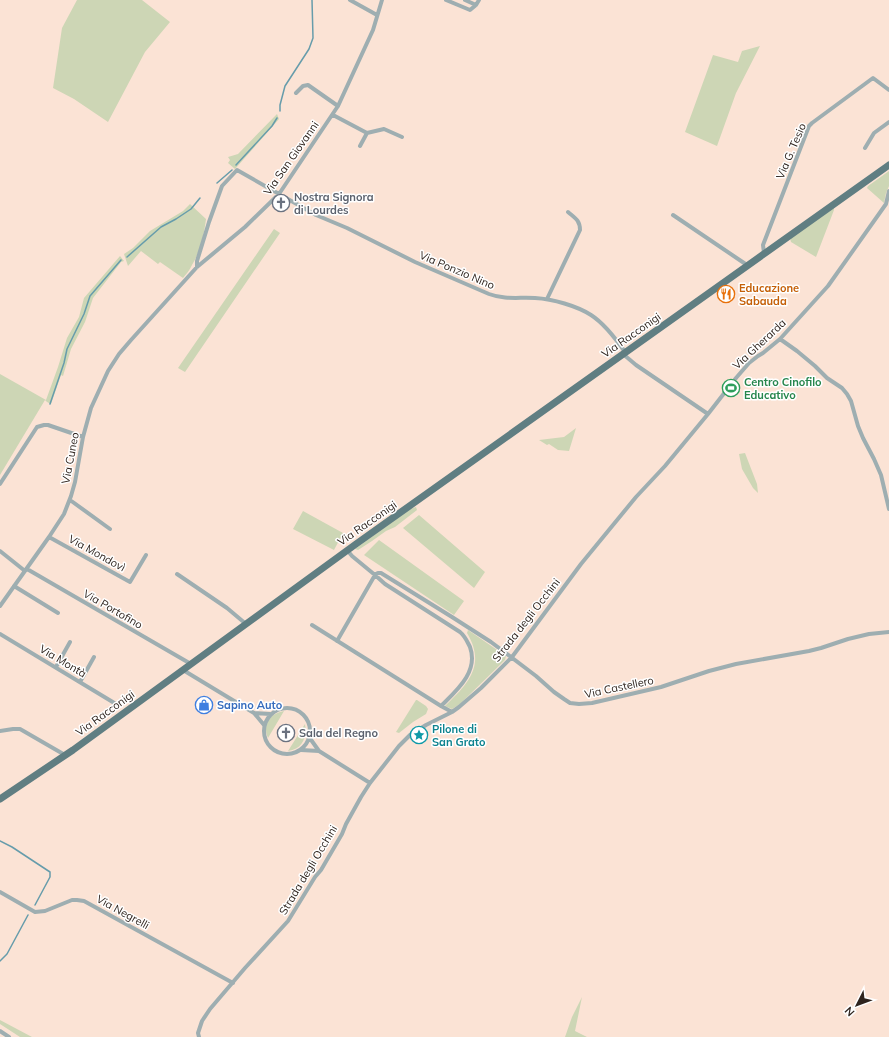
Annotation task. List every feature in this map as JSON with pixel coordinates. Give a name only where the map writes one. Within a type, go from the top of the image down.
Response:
[{"type":"main road","name":"Via Racconigi","points":[[0,799],[65,755],[347,550],[889,165]]},
{"type":"street","points":[[350,0],[377,14]]},
{"type":"street","name":"Via San Giovanni","points":[[156,313],[197,267],[245,227],[279,194],[338,106],[373,30],[382,0]]},
{"type":"street","points":[[446,0],[470,10],[479,0]]},
{"type":"street","points":[[465,0],[476,5]]},
{"type":"street","name":"Via G. Tesio","points":[[764,253],[763,245],[809,126],[873,78],[889,90]]},
{"type":"street","points":[[296,93],[303,86],[308,84],[338,106]]},
{"type":"street","points":[[333,115],[366,133],[384,129],[402,136]]},
{"type":"street","points":[[865,148],[874,133],[889,122]]},
{"type":"street","points":[[360,146],[366,133]]},
{"type":"street","name":"Via Ponzio Nino","points":[[197,267],[197,261],[207,228],[222,186],[237,170],[316,215],[347,228],[415,262],[489,294],[501,298],[546,299],[578,308],[592,316],[604,326],[624,353]]},
{"type":"street","points":[[887,204],[889,191]]},
{"type":"street","name":"Via Gherarda","points":[[708,414],[749,363],[763,354],[780,339],[828,286],[887,204]]},
{"type":"street","points":[[546,299],[580,230],[578,220],[568,212]]},
{"type":"street","points":[[674,215],[747,265]]},
{"type":"street","name":"Via Cuneo","points":[[0,606],[64,514],[75,482],[83,437],[91,408],[108,371],[119,354],[156,313]]},
{"type":"street","points":[[780,339],[797,351],[827,378],[842,388],[847,394],[851,401],[860,432],[881,475],[889,509]]},
{"type":"street","points":[[624,353],[636,364],[708,414]]},
{"type":"street","name":"Strada degli Occhini","points":[[199,1037],[198,1033],[202,1021],[210,1010],[245,968],[288,921],[315,877],[321,870],[361,797],[394,752],[410,735],[452,712],[481,688],[512,657],[581,564],[636,497],[665,466],[708,414]]},
{"type":"street","points":[[0,484],[37,427],[48,425],[83,437]]},
{"type":"street","points":[[70,500],[110,529]]},
{"type":"street","name":"Via Mondovì","points":[[49,537],[130,582],[146,555]]},
{"type":"street","name":"Via Castellero","points":[[347,550],[375,575],[378,573],[387,577],[459,621],[512,657],[564,699],[579,704],[592,703],[661,687],[709,671],[736,664],[809,651],[869,634],[889,632]]},
{"type":"street","name":"Via Portofino","points":[[0,551],[26,570],[191,664]]},
{"type":"street","points":[[177,574],[227,608],[246,624]]},
{"type":"street","points":[[337,641],[375,575],[385,584],[460,632],[468,642],[472,652],[469,672],[459,688],[441,706]]},
{"type":"street","points":[[14,586],[58,613]]},
{"type":"street","points":[[312,625],[452,712]]},
{"type":"street","name":"Via Montà","points":[[0,634],[116,704]]},
{"type":"street","points":[[56,667],[70,642]]},
{"type":"street","points":[[80,682],[94,657]]},
{"type":"street","points":[[183,670],[254,713],[264,725]]},
{"type":"street","points":[[284,708],[292,708],[299,711],[304,716],[308,722],[310,730],[305,746],[301,750],[289,755],[271,749],[264,738],[263,731],[264,725],[270,714],[284,708]]},
{"type":"street","points":[[254,713],[270,714]]},
{"type":"street","points":[[0,731],[20,729],[65,755]]},
{"type":"street","points":[[309,737],[319,751],[370,783]]},
{"type":"street","points":[[301,750],[319,751]]},
{"type":"street","name":"Via Negrelli","points":[[0,892],[35,912],[45,911],[72,900],[84,902],[233,983]]},
{"type":"street","points":[[0,1031],[9,1037]]},
{"type":"green space","points":[[77,0],[142,0],[170,22],[145,52],[108,122],[74,99],[53,88],[62,28]]},
{"type":"green space","points":[[760,46],[736,93],[717,146],[685,132],[713,55],[738,62],[742,51]]},
{"type":"green space","points":[[277,114],[279,119],[235,169],[228,163],[230,160],[228,157],[238,154]]},
{"type":"green space","points":[[889,171],[889,186],[884,203],[867,188]]},
{"type":"green space","points":[[190,204],[206,219],[203,237],[197,255],[190,269],[183,278],[160,262],[158,264],[141,251],[128,266],[124,254],[133,248],[150,231],[183,211]]},
{"type":"green space","points":[[834,208],[816,257],[791,242],[790,238]]},
{"type":"green space","points":[[274,229],[280,233],[185,372],[178,368]]},
{"type":"green space","points":[[120,256],[124,261],[121,262],[93,298],[85,322],[71,349],[63,376],[61,375],[51,404],[45,400],[0,475],[0,374],[46,400],[67,338],[79,317],[84,298]]},
{"type":"green space","points":[[576,428],[569,451],[558,450],[539,440],[564,437]]},
{"type":"green space","points":[[745,453],[757,484],[758,493],[753,488],[742,469],[739,454]]},
{"type":"green space","points":[[416,507],[417,510],[395,527],[386,531],[358,550],[355,549],[410,509]]},
{"type":"green space","points":[[303,511],[343,533],[334,550],[293,529]]},
{"type":"green space","points":[[419,515],[485,572],[474,588],[403,528]]},
{"type":"green space","points":[[379,540],[464,601],[454,615],[364,555]]},
{"type":"green space","points":[[468,630],[506,656],[505,660],[460,704],[452,709],[445,706],[468,681],[475,664],[475,655],[467,633]]},
{"type":"green space","points":[[416,700],[426,706],[428,709],[426,714],[399,733],[396,732]]},
{"type":"green space","points":[[284,711],[268,738],[266,733],[266,724],[268,720],[279,712]]},
{"type":"green space","points":[[305,724],[303,742],[297,748],[288,751]]},
{"type":"green space","points":[[582,997],[575,1031],[587,1037],[565,1037],[572,1017]]},
{"type":"green space","points":[[0,1020],[32,1037],[20,1037],[0,1024]]},
{"type":"waterway","points":[[280,111],[285,86],[309,49],[313,38],[312,0]]},
{"type":"waterway","points":[[236,165],[272,126],[277,118]]},
{"type":"waterway","points":[[217,183],[232,170]]},
{"type":"waterway","points":[[127,257],[161,227],[191,209],[200,198]]},
{"type":"waterway","points":[[50,404],[64,363],[67,349],[84,314],[90,296],[121,260]]},
{"type":"waterway","points":[[0,841],[12,847],[50,872],[50,877],[35,905]]},
{"type":"waterway","points":[[0,961],[7,954],[28,915]]},
{"type":"place","name":"Nostra Signora di Lourdes","points":[[281,203]]},
{"type":"place","name":"Educazione Sabauda","points":[[726,294]]},
{"type":"place","name":"Centro Cinofilo Educativo","points":[[731,388]]},
{"type":"place","name":"Sapino Auto","points":[[204,705]]},
{"type":"place","name":"Sala del Regno","points":[[286,733]]},
{"type":"place","name":"Pilone di San Grato","points":[[419,735]]}]
